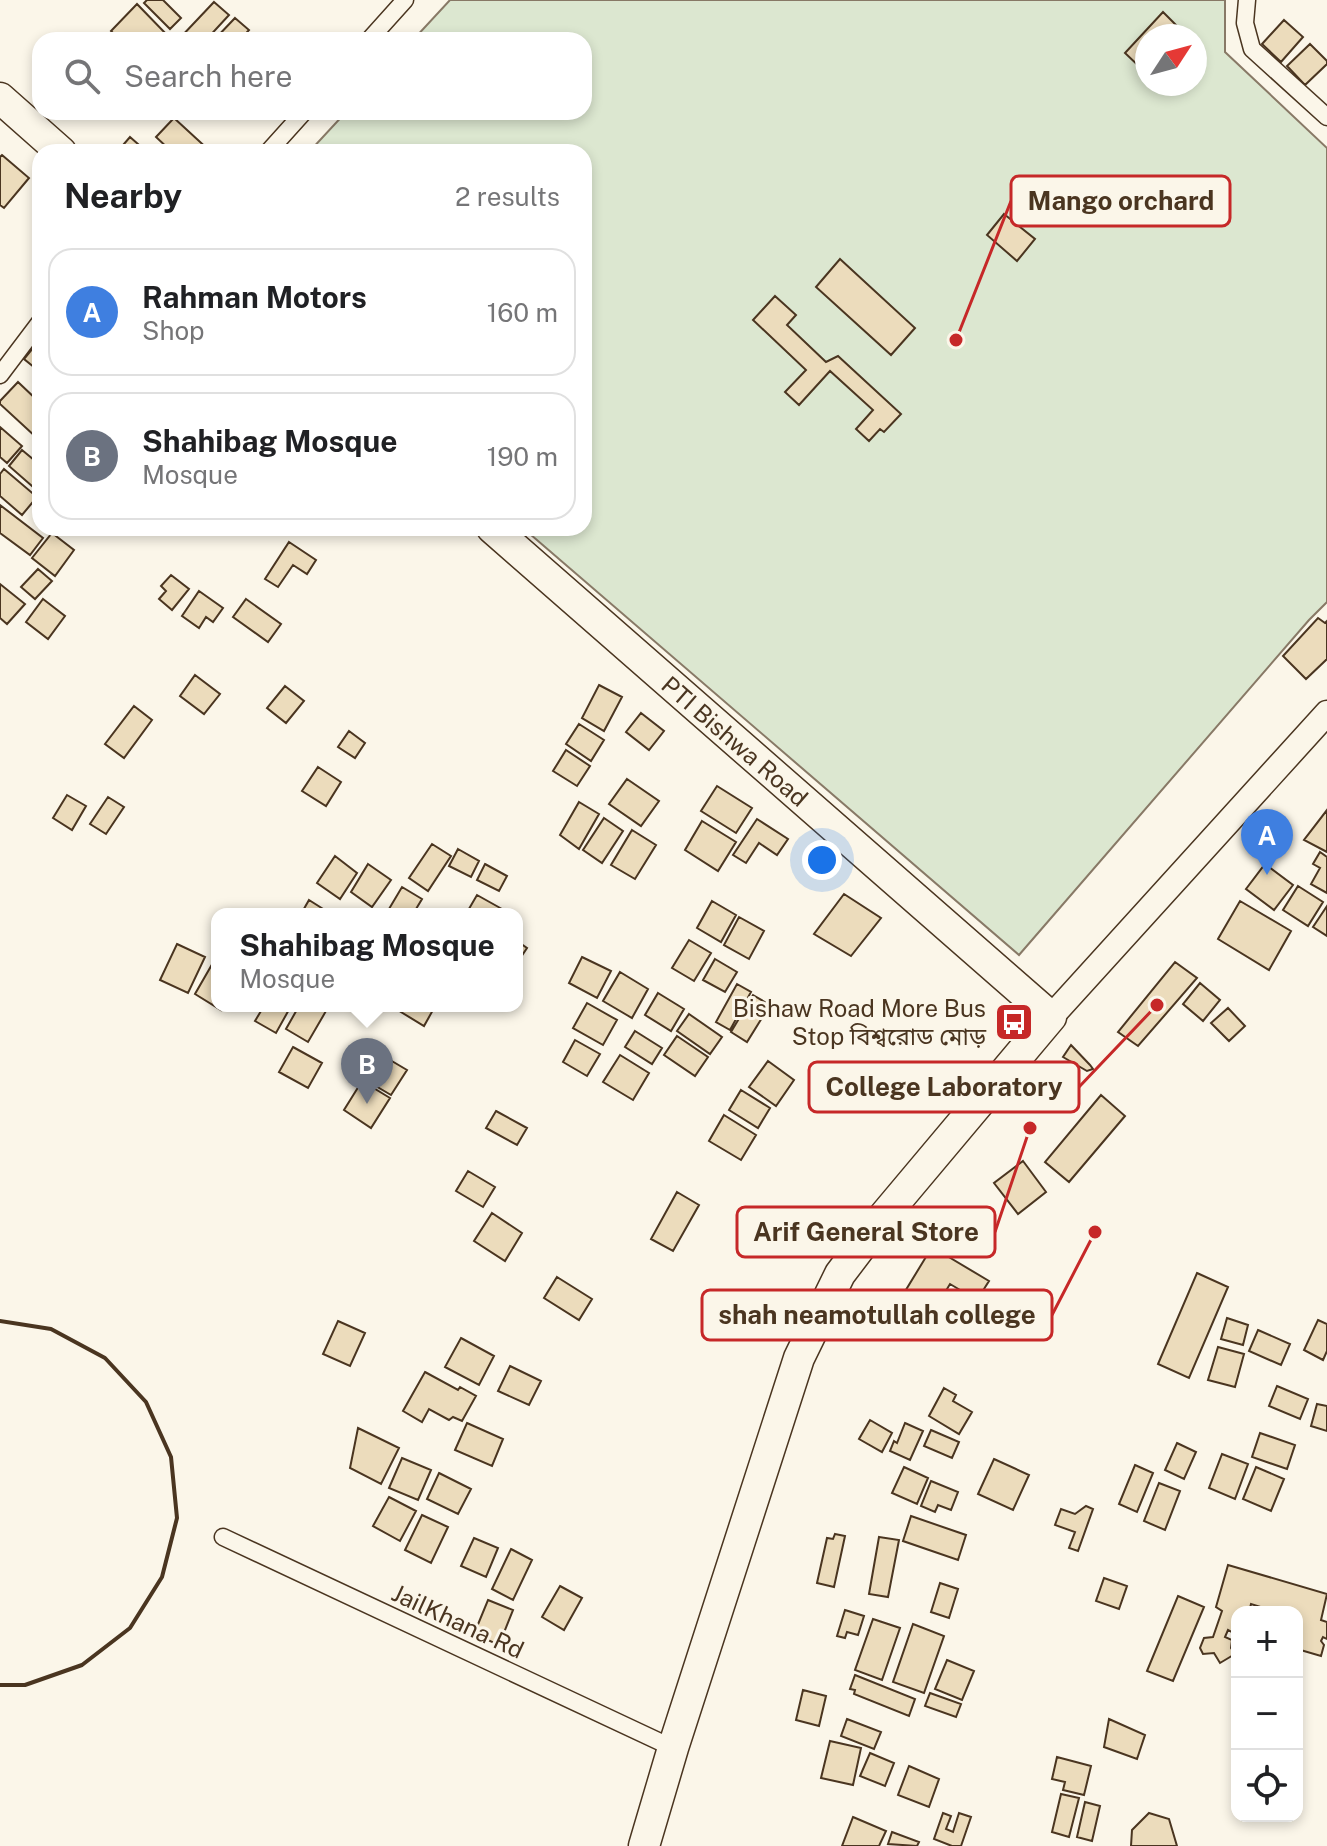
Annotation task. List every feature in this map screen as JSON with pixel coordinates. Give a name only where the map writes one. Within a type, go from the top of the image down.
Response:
[{"type":"highway","points":[[0,98],[52,144]]},
{"type":"highway","name":"PTI Bishwa Road","points":[[501,536],[1051,1017]]},
{"type":"highway","points":[[644,1846],[799,1358],[840,1274],[884,1216],[1051,1017]]},
{"type":"main road","points":[[1051,1017],[1327,713]]},
{"type":"street","points":[[376,32],[405,0]]},
{"type":"street","points":[[1247,0],[1245,23],[1252,49],[1327,117]]},
{"type":"street","points":[[275,144],[297,120]]},
{"type":"street","points":[[0,375],[32,333]]},
{"type":"street","name":"JailKhana Rd","points":[[223,1537],[673,1748]]},
{"type":"green space","points":[[450,0],[1225,0],[1225,52],[1327,148],[1327,602],[1019,955],[532,536],[592,536],[592,144],[316,144],[339,120],[592,120],[592,32],[420,32]]},
{"type":"building","points":[[147,0],[163,0],[181,18],[170,29],[144,3]]},
{"type":"building","points":[[214,2],[229,15],[213,32],[186,32]]},
{"type":"building","points":[[137,4],[164,32],[112,32]]},
{"type":"building","points":[[1163,12],[1175,24],[1152,24]]},
{"type":"building","points":[[235,18],[249,30],[247,32],[222,32]]},
{"type":"building","points":[[1284,20],[1303,37],[1281,62],[1262,44]]},
{"type":"building","points":[[1135,42],[1135,62],[1125,53]]},
{"type":"building","points":[[1310,44],[1327,64],[1305,85],[1287,66]]},
{"type":"building","points":[[172,120],[176,120],[202,144],[163,144],[156,137]]},
{"type":"building","points":[[130,137],[138,144],[124,144]]},
{"type":"building","points":[[2,155],[29,178],[4,208],[0,205]]},
{"type":"building","points":[[1004,214],[1035,239],[1017,261],[987,235]]},
{"type":"building","points":[[840,259],[915,328],[891,355],[816,287]]},
{"type":"building","points":[[775,296],[796,315],[787,325],[826,362],[838,356],[901,414],[884,432],[880,429],[869,441],[856,429],[873,410],[830,371],[799,405],[785,392],[806,370],[753,320]]},
{"type":"building","points":[[32,349],[32,366],[24,359]]},
{"type":"building","points":[[18,382],[32,395],[32,433],[0,404]]},
{"type":"building","points":[[0,427],[22,446],[7,463],[0,457]]},
{"type":"building","points":[[22,450],[32,458],[32,486],[9,466]]},
{"type":"building","points":[[4,469],[32,493],[32,503],[22,515],[0,496],[0,474]]},
{"type":"building","points":[[0,505],[32,530],[32,536],[43,538],[30,555],[0,533]]},
{"type":"building","points":[[50,536],[56,536],[74,550],[55,576],[32,558]]},
{"type":"building","points":[[289,542],[316,560],[307,574],[293,565],[278,587],[265,579]]},
{"type":"building","points":[[38,569],[52,581],[35,599],[21,587]]},
{"type":"building","points":[[171,575],[189,589],[172,610],[159,599],[166,591],[161,586]]},
{"type":"building","points":[[0,584],[25,604],[7,624],[0,618]]},
{"type":"building","points":[[199,591],[223,608],[213,622],[206,617],[199,628],[182,616]]},
{"type":"building","points":[[43,599],[65,616],[48,639],[26,622]]},
{"type":"building","points":[[246,599],[281,624],[268,642],[233,617]]},
{"type":"building","points":[[1318,618],[1325,623],[1327,621],[1327,659],[1306,679],[1283,656]]},
{"type":"building","points":[[195,675],[220,694],[204,714],[180,696]]},
{"type":"building","points":[[599,685],[622,697],[604,731],[582,718]]},
{"type":"building","points":[[285,686],[304,701],[286,723],[267,708]]},
{"type":"building","points":[[134,706],[152,720],[124,758],[105,744]]},
{"type":"building","points":[[641,713],[664,731],[649,750],[626,732]]},
{"type":"building","points":[[579,724],[604,740],[591,761],[566,744]]},
{"type":"building","points":[[349,731],[365,743],[355,758],[338,747]]},
{"type":"building","points":[[566,750],[590,766],[577,786],[553,771]]},
{"type":"building","points":[[318,767],[341,782],[326,806],[302,791]]},
{"type":"building","points":[[627,779],[659,801],[641,826],[609,804]]},
{"type":"building","points":[[717,786],[752,808],[736,833],[701,811]]},
{"type":"building","points":[[67,795],[86,806],[72,830],[53,818]]},
{"type":"building","points":[[108,797],[124,807],[106,834],[90,824]]},
{"type":"building","points":[[579,802],[599,814],[579,849],[560,835]]},
{"type":"building","points":[[1327,810],[1327,852],[1304,840]]},
{"type":"building","points":[[604,818],[623,831],[602,863],[583,850]]},
{"type":"building","points":[[757,819],[788,839],[777,855],[759,843],[746,863],[733,855]]},
{"type":"building","points":[[702,821],[736,842],[718,871],[685,850]]},
{"type":"building","points":[[632,830],[656,845],[635,879],[611,865]]},
{"type":"building","points":[[432,844],[451,856],[428,891],[409,878]]},
{"type":"building","points":[[458,849],[479,861],[471,877],[449,866]]},
{"type":"building","points":[[1320,852],[1327,857],[1327,893],[1311,884],[1320,868],[1313,864]]},
{"type":"building","points":[[335,856],[357,873],[340,899],[317,883]]},
{"type":"building","points":[[368,864],[391,880],[372,907],[351,892]]},
{"type":"building","points":[[485,864],[507,876],[499,891],[477,880]]},
{"type":"building","points":[[1265,864],[1293,885],[1274,910],[1246,889]]},
{"type":"building","points":[[1298,886],[1323,902],[1308,926],[1283,910]]},
{"type":"building","points":[[402,887],[422,899],[417,908],[390,908]]},
{"type":"building","points":[[844,894],[881,918],[851,956],[814,934]]},
{"type":"building","points":[[477,895],[500,908],[469,908]]},
{"type":"building","points":[[309,900],[322,908],[304,908]]},
{"type":"building","points":[[712,901],[736,915],[721,942],[697,928]]},
{"type":"building","points":[[1240,901],[1291,931],[1269,970],[1218,939]]},
{"type":"building","points":[[1327,906],[1327,936],[1313,927]]},
{"type":"building","points":[[739,917],[764,931],[749,959],[724,945]]},
{"type":"building","points":[[689,940],[711,953],[694,981],[672,968]]},
{"type":"building","points":[[177,944],[205,957],[188,993],[160,980]]},
{"type":"building","points":[[582,957],[611,971],[597,998],[569,983]]},
{"type":"building","points":[[715,959],[737,972],[725,992],[703,980]]},
{"type":"building","points":[[1175,962],[1197,978],[1138,1046],[1118,1032]]},
{"type":"building","points":[[211,966],[211,1004],[195,994]]},
{"type":"building","points":[[620,972],[648,989],[632,1018],[603,1001]]},
{"type":"building","points":[[1200,983],[1220,1000],[1203,1021],[1183,1004]]},
{"type":"building","points":[[737,984],[751,992],[730,1030],[716,1022]]},
{"type":"building","points":[[658,993],[684,1009],[671,1031],[645,1015]]},
{"type":"building","points":[[753,995],[770,1005],[747,1042],[731,1032]]},
{"type":"building","points":[[587,1003],[617,1020],[603,1045],[573,1028]]},
{"type":"building","points":[[1228,1008],[1245,1026],[1229,1041],[1211,1023]]},
{"type":"building","points":[[260,1012],[288,1012],[276,1033],[255,1021]]},
{"type":"building","points":[[296,1012],[325,1012],[308,1042],[286,1029]]},
{"type":"building","points":[[401,1012],[432,1012],[424,1026]]},
{"type":"building","points":[[689,1014],[722,1037],[710,1054],[677,1031]]},
{"type":"building","points":[[635,1031],[662,1048],[652,1064],[625,1047]]},
{"type":"building","points":[[677,1036],[708,1057],[695,1076],[664,1055]]},
{"type":"building","points":[[575,1040],[600,1054],[587,1076],[563,1062]]},
{"type":"building","points":[[1071,1045],[1093,1069],[1087,1071],[1063,1057]]},
{"type":"building","points":[[293,1047],[322,1063],[308,1088],[279,1072]]},
{"type":"building","points":[[620,1055],[649,1073],[633,1100],[603,1082]]},
{"type":"building","points":[[385,1057],[407,1070],[391,1095],[369,1082]]},
{"type":"building","points":[[768,1061],[794,1080],[776,1106],[749,1087]]},
{"type":"building","points":[[362,1081],[390,1098],[371,1128],[344,1110]]},
{"type":"building","points":[[741,1090],[770,1108],[758,1128],[729,1110]]},
{"type":"building","points":[[1101,1095],[1125,1116],[1069,1182],[1045,1162]]},
{"type":"building","points":[[496,1111],[527,1128],[517,1145],[486,1128]]},
{"type":"building","points":[[724,1115],[756,1135],[741,1160],[709,1141]]},
{"type":"building","points":[[1023,1161],[1046,1192],[1018,1214],[994,1183]]},
{"type":"building","points":[[468,1171],[495,1187],[483,1207],[456,1191]]},
{"type":"building","points":[[677,1192],[699,1205],[673,1251],[651,1239]]},
{"type":"building","points":[[492,1213],[522,1233],[505,1261],[474,1241]]},
{"type":"building","points":[[932,1247],[989,1281],[977,1300],[950,1284],[941,1299],[973,1318],[963,1335],[901,1298]]},
{"type":"building","points":[[1197,1273],[1228,1287],[1189,1378],[1158,1364]]},
{"type":"building","points":[[557,1277],[592,1299],[579,1320],[544,1298]]},
{"type":"building","points":[[1227,1318],[1248,1325],[1243,1345],[1221,1339]]},
{"type":"building","points":[[1318,1320],[1327,1324],[1327,1351],[1323,1360],[1304,1350]]},
{"type":"building","points":[[338,1321],[365,1333],[350,1366],[323,1354]]},
{"type":"building","points":[[1258,1330],[1290,1344],[1281,1365],[1249,1351]]},
{"type":"building","points":[[461,1338],[494,1356],[479,1385],[445,1367]]},
{"type":"building","points":[[1218,1347],[1244,1354],[1235,1387],[1208,1380]]},
{"type":"building","points":[[510,1366],[541,1381],[529,1405],[498,1391]]},
{"type":"building","points":[[425,1372],[476,1396],[462,1421],[453,1417],[449,1420],[429,1409],[422,1422],[403,1411]]},
{"type":"building","points":[[1277,1386],[1308,1399],[1300,1419],[1269,1406]]},
{"type":"building","points":[[944,1388],[956,1395],[953,1401],[972,1412],[959,1434],[929,1416]]},
{"type":"building","points":[[1317,1404],[1327,1406],[1327,1431],[1311,1426]]},
{"type":"building","points":[[870,1420],[892,1433],[882,1452],[859,1439]]},
{"type":"building","points":[[467,1423],[503,1439],[492,1466],[455,1450]]},
{"type":"building","points":[[905,1423],[923,1431],[910,1460],[890,1451]]},
{"type":"building","points":[[358,1428],[399,1448],[381,1484],[350,1468]]},
{"type":"building","points":[[931,1430],[959,1442],[952,1458],[924,1446]]},
{"type":"building","points":[[1260,1433],[1295,1445],[1287,1469],[1252,1457]]},
{"type":"building","points":[[1177,1443],[1196,1452],[1184,1479],[1165,1470]]},
{"type":"building","points":[[1222,1454],[1248,1464],[1235,1499],[1209,1488]]},
{"type":"building","points":[[402,1458],[431,1470],[418,1500],[389,1488]]},
{"type":"building","points":[[994,1459],[1029,1475],[1013,1510],[978,1494]]},
{"type":"building","points":[[1135,1465],[1153,1473],[1137,1512],[1119,1504]]},
{"type":"building","points":[[904,1467],[928,1478],[917,1504],[892,1493]]},
{"type":"building","points":[[1256,1467],[1284,1479],[1271,1511],[1243,1499]]},
{"type":"building","points":[[439,1473],[471,1489],[458,1514],[427,1499]]},
{"type":"building","points":[[931,1481],[958,1492],[951,1510],[938,1505],[935,1512],[921,1506]]},
{"type":"building","points":[[1159,1483],[1180,1491],[1165,1530],[1144,1521]]},
{"type":"building","points":[[389,1497],[416,1511],[400,1541],[373,1526]]},
{"type":"building","points":[[1086,1506],[1093,1509],[1078,1551],[1069,1548],[1075,1532],[1055,1525],[1061,1509],[1075,1514]]},
{"type":"building","points":[[422,1515],[448,1527],[431,1563],[405,1550]]},
{"type":"building","points":[[911,1516],[966,1535],[958,1560],[903,1541]]},
{"type":"building","points":[[835,1534],[845,1536],[834,1587],[817,1583],[827,1538],[833,1539]]},
{"type":"building","points":[[879,1537],[899,1540],[888,1597],[869,1594]]},
{"type":"building","points":[[474,1538],[498,1548],[486,1577],[461,1566]]},
{"type":"building","points":[[511,1549],[532,1560],[513,1600],[492,1589]]},
{"type":"building","points":[[1228,1565],[1327,1594],[1321,1620],[1327,1622],[1327,1639],[1323,1637],[1321,1641],[1324,1645],[1321,1656],[1303,1651],[1303,1606],[1251,1604],[1231,1606],[1231,1632],[1228,1630],[1225,1637],[1231,1640],[1231,1656],[1220,1663],[1214,1653],[1203,1654],[1200,1648],[1204,1638],[1213,1637],[1222,1611],[1216,1607]]},
{"type":"building","points":[[1104,1578],[1127,1586],[1119,1609],[1096,1601]]},
{"type":"building","points":[[940,1583],[958,1589],[949,1618],[931,1612]]},
{"type":"building","points":[[560,1586],[582,1598],[564,1630],[542,1617]]},
{"type":"building","points":[[1178,1596],[1204,1607],[1173,1681],[1147,1671]]},
{"type":"building","points":[[488,1600],[513,1610],[499,1645],[474,1634]]},
{"type":"building","points":[[845,1610],[864,1616],[858,1635],[847,1632],[845,1638],[837,1636]]},
{"type":"building","points":[[873,1619],[900,1628],[882,1680],[855,1670]]},
{"type":"building","points":[[913,1624],[944,1636],[924,1693],[893,1682]]},
{"type":"building","points":[[947,1660],[974,1671],[962,1700],[935,1689]]},
{"type":"building","points":[[855,1675],[915,1699],[909,1716],[854,1694],[855,1690],[850,1689]]},
{"type":"building","points":[[803,1690],[826,1696],[819,1726],[796,1720]]},
{"type":"building","points":[[930,1693],[961,1704],[956,1717],[925,1706]]},
{"type":"building","points":[[847,1719],[881,1732],[874,1749],[841,1736]]},
{"type":"building","points":[[1109,1719],[1145,1735],[1137,1759],[1104,1747]]},
{"type":"building","points":[[830,1741],[861,1748],[853,1785],[821,1778]]},
{"type":"building","points":[[870,1753],[894,1763],[885,1786],[860,1776]]},
{"type":"building","points":[[1057,1757],[1091,1766],[1084,1795],[1063,1790],[1065,1782],[1052,1779]]},
{"type":"building","points":[[909,1766],[939,1779],[929,1807],[898,1795]]},
{"type":"building","points":[[1061,1794],[1079,1798],[1069,1837],[1052,1832]]},
{"type":"building","points":[[1085,1802],[1100,1806],[1092,1841],[1077,1837]]},
{"type":"building","points":[[943,1813],[951,1816],[946,1829],[953,1832],[959,1813],[971,1817],[961,1846],[934,1839]]},
{"type":"building","points":[[1149,1813],[1169,1819],[1177,1846],[1131,1846],[1132,1830]]},
{"type":"building","points":[[853,1817],[886,1831],[879,1846],[842,1846]]},
{"type":"building","points":[[892,1832],[919,1842],[917,1846],[888,1844]]},
{"type":"wall","points":[[0,1321],[51,1329],[105,1358],[146,1402],[171,1457],[177,1518],[162,1577],[130,1628],[82,1665],[25,1685],[0,1685]]},
{"type":"place","name":"Mango orchard","points":[[956,340]]},
{"type":"place","name":"Rahman Motors","points":[[1267,875]]},
{"type":"place","name":"College Laboratory","points":[[1157,1005]]},
{"type":"place","name":"Bishaw Road More Bus Stop বিশ্বরোড মোড়","points":[[1014,1022]]},
{"type":"place","name":"Shahibag Mosque","points":[[367,1104]]},
{"type":"place","name":"Arif General Store","points":[[1030,1128]]},
{"type":"place","name":"shah neamotullah college","points":[[1095,1232]]}]
